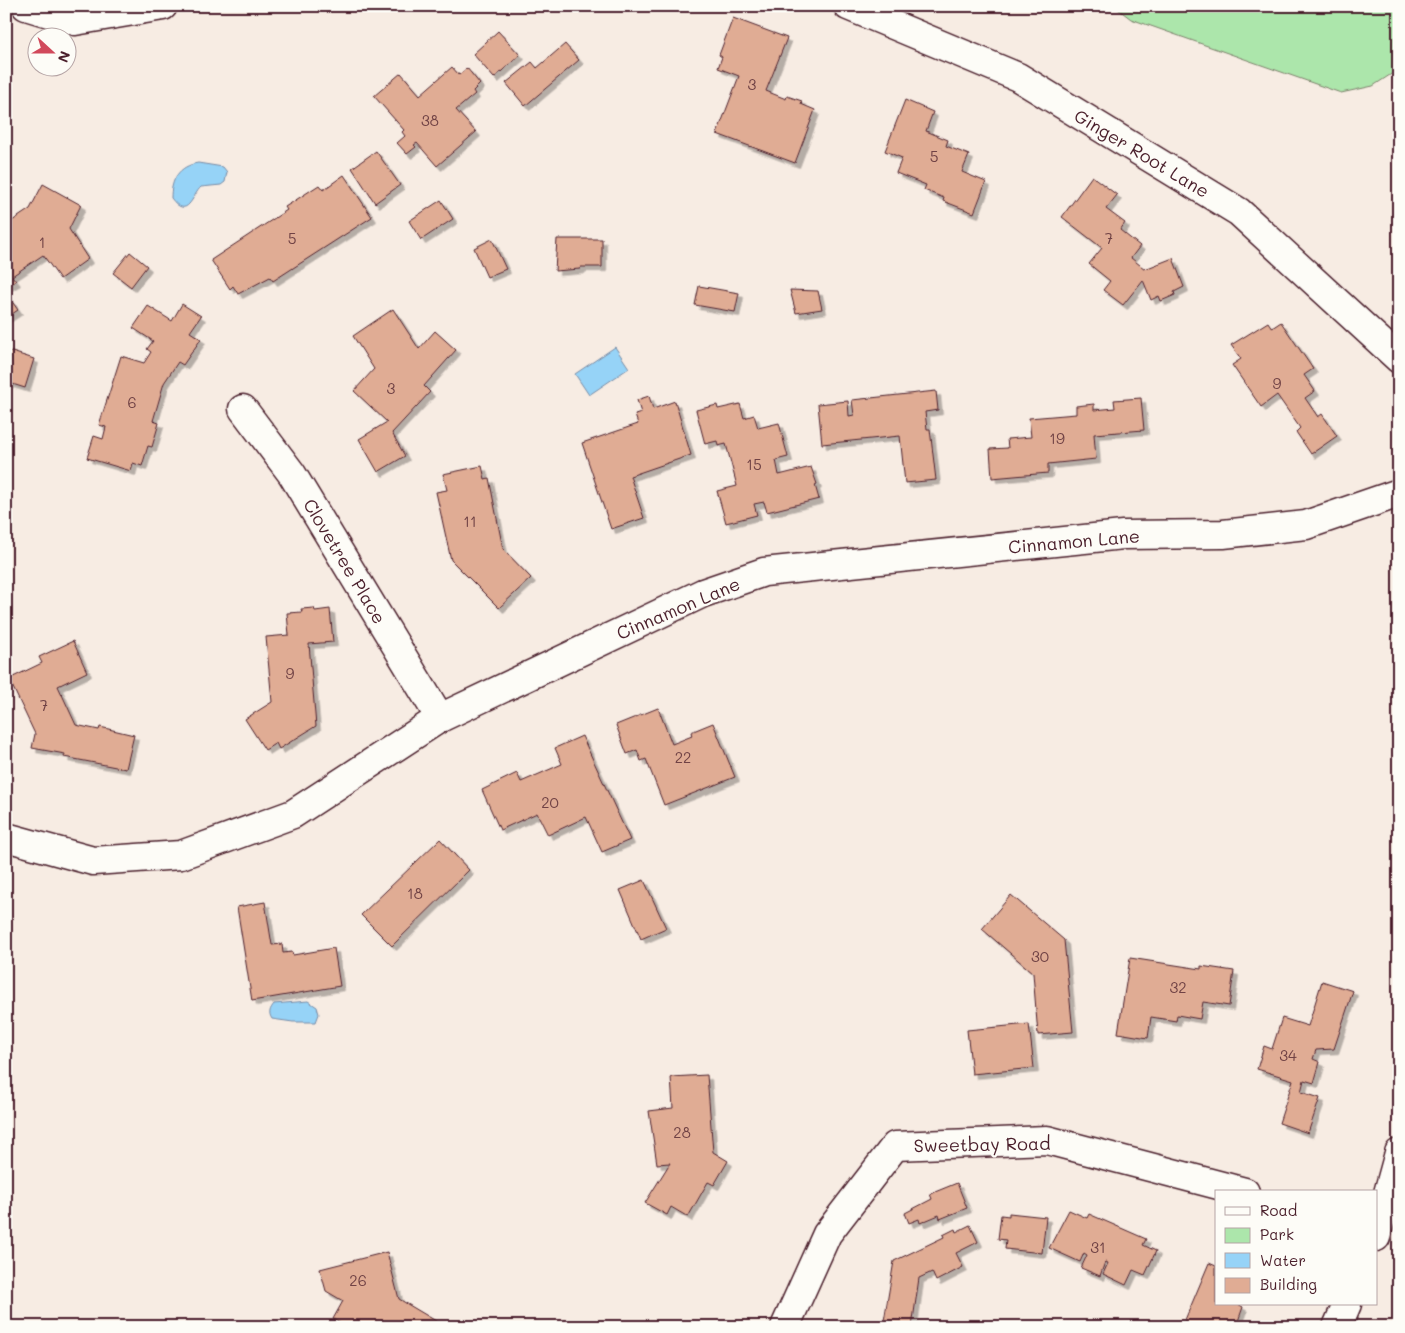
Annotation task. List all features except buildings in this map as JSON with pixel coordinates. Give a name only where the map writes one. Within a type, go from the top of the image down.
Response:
[{"type":"street","points":[[26,6],[75,21],[163,6]]},
{"type":"street","name":"Ginger Root Lane","points":[[848,6],[1018,77],[1239,212],[1399,359]]},
{"type":"street","name":"Clovetree Place","points":[[243,409],[292,474],[440,718]]},
{"type":"street","name":"Cinnamon Lane","points":[[6,837],[93,861],[181,855],[294,814],[440,718],[703,593],[764,572],[1123,535],[1224,534],[1306,526],[1399,493]]},
{"type":"street","name":"Sweetbay Road","points":[[785,1327],[827,1234],[895,1146],[1047,1140],[1238,1190]]},
{"type":"street","points":[[1378,1230],[1399,1153]]},
{"type":"street","points":[[1337,1327],[1346,1306]]},
{"type":"green space","points":[[1114,6],[1399,6],[1399,69],[1373,86],[1341,93],[1131,19]]},
{"type":"water","points":[[198,163],[223,167],[227,172],[225,182],[221,185],[201,187],[189,204],[186,207],[182,207],[171,198],[175,179],[181,170]]},
{"type":"water","points":[[615,347],[629,368],[589,395],[575,374]]},
{"type":"water","points":[[308,1001],[317,1007],[319,1014],[316,1022],[293,1022],[272,1019],[270,1015],[274,1004]]}]
